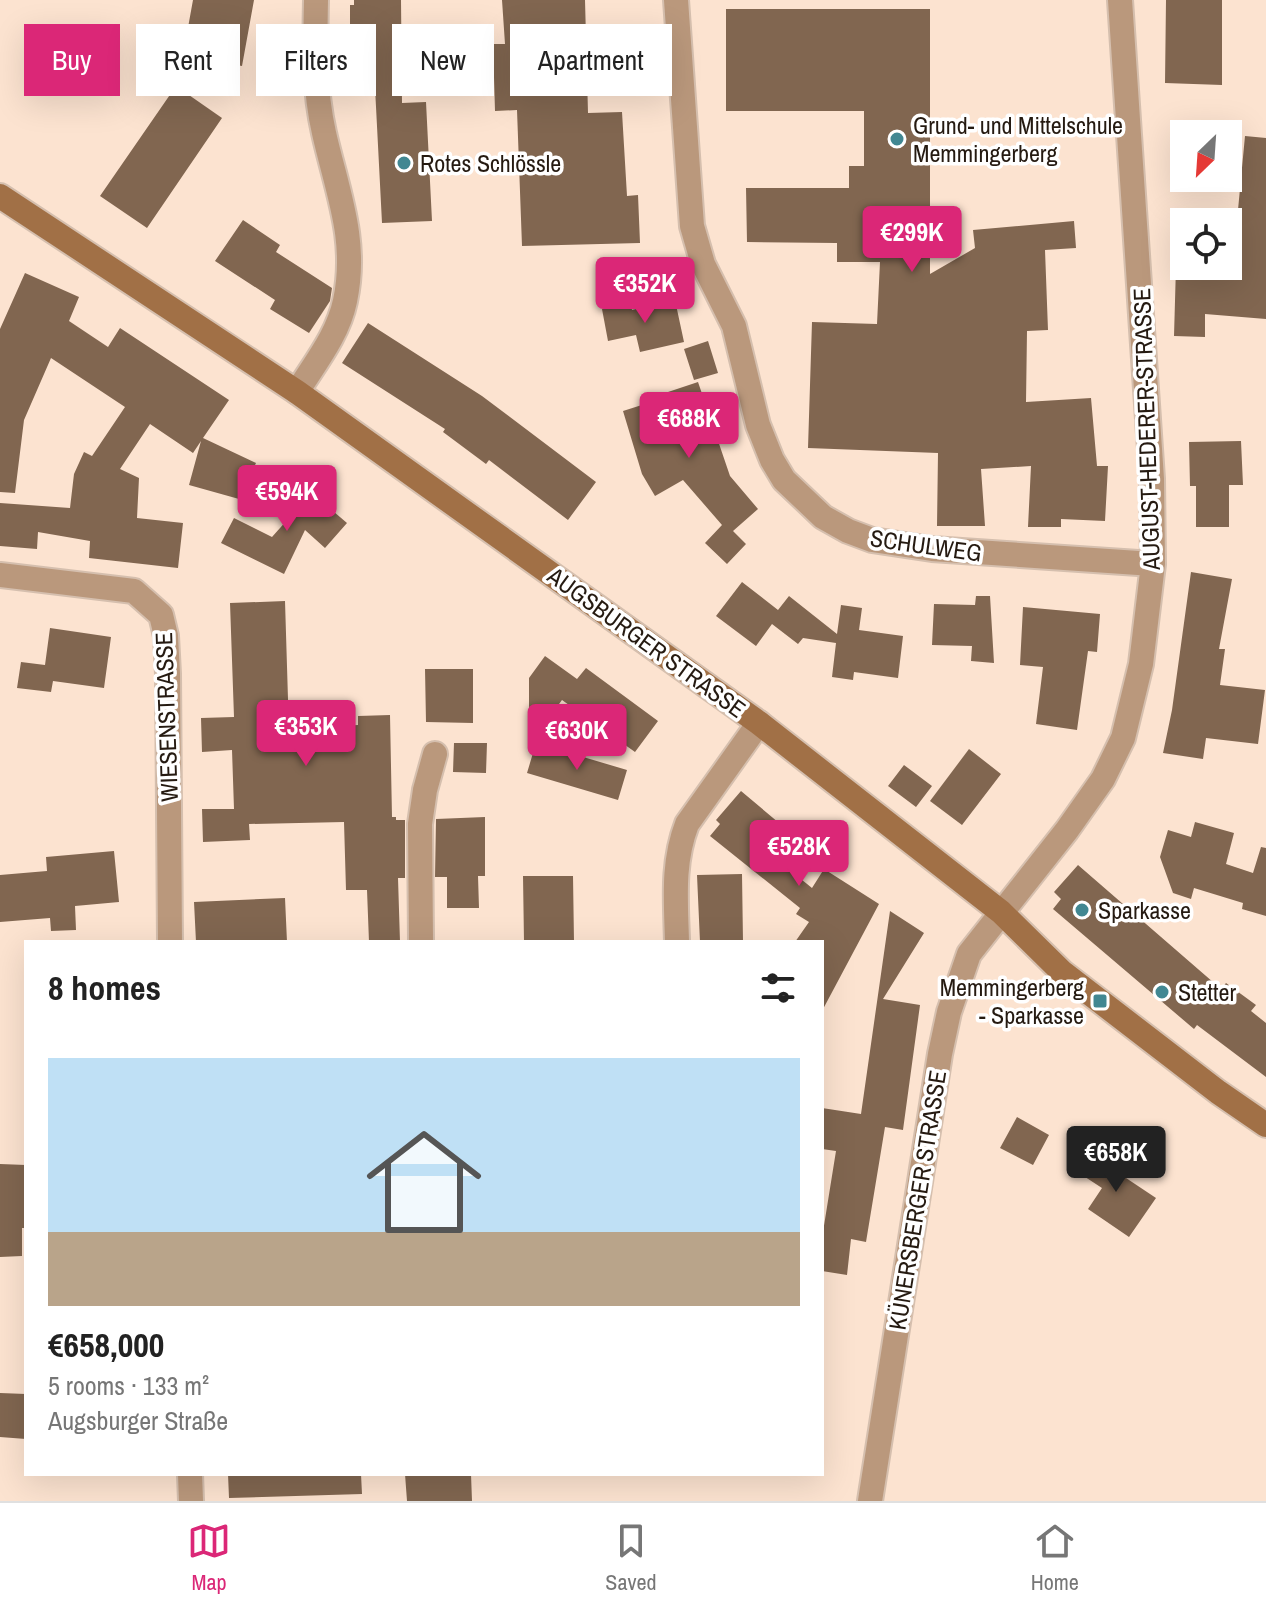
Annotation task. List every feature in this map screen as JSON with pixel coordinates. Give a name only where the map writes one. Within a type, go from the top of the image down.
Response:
[{"type":"street","points":[[297,392],[336,328],[345,302],[349,271],[350,240],[323,132],[315,78],[316,0]]},
{"type":"street","name":"SCHULWEG","points":[[676,0],[692,226],[703,264],[734,326],[758,425],[784,480],[823,517],[872,540],[932,549],[1153,564]]},
{"type":"street","name":"AUGUST-HEDERER-STRASSE","points":[[1001,912],[1088,801],[1116,756],[1134,700],[1153,564],[1149,415],[1120,0]]},
{"type":"street","name":"AUGSBURGER STRASSE","points":[[0,196],[297,392],[759,723],[1001,912],[1062,972],[1266,1125]]},
{"type":"street","name":"WIESENSTRASSE","points":[[0,575],[134,591],[161,615],[166,636],[168,674],[170,940]]},
{"type":"street","points":[[677,940],[675,879],[680,843],[687,824],[759,723]]},
{"type":"street","points":[[421,940],[420,824],[435,754]]},
{"type":"street","name":"KÜNERSBERGER STRASSE","points":[[870,1501],[949,1012],[969,954],[1001,912]]},
{"type":"street","points":[[190,1476],[191,1501]]},
{"type":"building","points":[[193,0],[254,0],[242,66],[240,24],[189,24]]},
{"type":"building","name":"Rotes Schlössle","points":[[354,0],[401,0],[401,24],[392,24],[392,96],[402,96],[402,103],[426,102],[432,221],[382,223],[375,96],[376,24],[350,24],[350,5],[354,5]]},
{"type":"building","points":[[502,0],[585,0],[586,24],[510,24],[510,96],[588,96],[588,113],[622,112],[627,196],[638,195],[640,243],[522,246],[517,110],[495,111],[494,44],[505,44]]},
{"type":"building","points":[[1166,0],[1222,0],[1222,85],[1165,83]]},
{"type":"building","points":[[726,9],[930,9],[930,274],[975,248],[973,230],[1074,221],[1076,248],[1045,250],[1048,330],[1027,331],[1026,402],[1091,398],[1097,466],[1108,466],[1105,521],[1061,519],[1061,527],[1028,527],[1031,466],[981,469],[985,526],[937,526],[938,453],[808,448],[812,322],[877,324],[880,262],[837,262],[837,243],[747,242],[746,188],[849,188],[849,166],[864,166],[864,111],[726,111]]},
{"type":"building","points":[[169,96],[190,96],[222,118],[147,228],[100,196]]},
{"type":"building","points":[[1245,136],[1266,138],[1266,319],[1205,314],[1205,337],[1174,336],[1176,280],[1242,280],[1242,208],[1238,208]]},
{"type":"building","points":[[243,220],[280,245],[276,252],[332,288],[330,301],[309,333],[270,309],[275,300],[215,261]]},
{"type":"building","points":[[25,273],[79,297],[69,321],[108,347],[120,328],[229,400],[203,438],[256,463],[239,499],[189,485],[201,441],[193,453],[150,424],[120,469],[139,478],[137,518],[183,523],[178,568],[89,558],[90,541],[38,532],[37,549],[0,546],[0,503],[70,508],[74,474],[84,452],[92,456],[125,407],[51,358],[24,420],[15,493],[0,492],[0,329]]},
{"type":"building","points":[[675,300],[684,342],[640,352],[636,335],[608,341],[602,309],[631,304],[632,310]]},
{"type":"building","points":[[368,323],[482,396],[596,482],[568,520],[489,460],[486,464],[443,432],[445,429],[342,363]]},
{"type":"building","points":[[708,341],[718,373],[694,380],[684,349]]},
{"type":"building","points":[[698,382],[730,476],[758,509],[733,531],[746,544],[727,564],[705,543],[722,525],[683,480],[655,496],[642,474],[623,411],[645,404],[644,400]]},
{"type":"building","points":[[1241,441],[1243,485],[1229,485],[1229,527],[1196,527],[1196,486],[1190,486],[1189,442]]},
{"type":"building","points":[[321,482],[327,486],[320,500],[347,523],[325,548],[305,530],[284,574],[221,543],[234,518],[272,537]]},
{"type":"building","points":[[1191,572],[1232,579],[1219,649],[1225,649],[1220,685],[1265,690],[1258,744],[1206,738],[1203,759],[1163,753]]},
{"type":"building","points":[[742,582],[778,610],[789,596],[837,634],[841,605],[862,608],[859,630],[903,636],[898,678],[854,672],[853,680],[832,677],[836,643],[803,638],[798,644],[772,624],[756,646],[716,616]]},
{"type":"building","points":[[976,596],[990,596],[994,663],[971,661],[972,646],[932,645],[934,604],[975,605]]},
{"type":"building","points":[[285,601],[289,732],[339,730],[339,726],[358,725],[358,716],[390,715],[392,817],[405,820],[405,878],[398,878],[400,940],[369,940],[367,890],[346,890],[344,822],[249,824],[250,840],[203,842],[202,809],[234,809],[232,750],[202,752],[201,718],[234,717],[230,603]]},
{"type":"building","points":[[1023,607],[1100,614],[1097,652],[1088,651],[1077,730],[1036,724],[1043,667],[1020,665]]},
{"type":"building","points":[[50,628],[111,637],[104,688],[53,681],[51,692],[17,688],[21,662],[45,665]]},
{"type":"building","points":[[545,656],[577,679],[586,668],[658,721],[635,752],[562,700],[545,723],[529,712],[529,678]]},
{"type":"building","points":[[425,669],[473,669],[473,723],[426,722]]},
{"type":"building","points":[[454,743],[487,743],[486,773],[453,772]]},
{"type":"building","points":[[536,743],[627,770],[618,800],[527,773]]},
{"type":"building","points":[[969,749],[1001,774],[962,825],[930,801]]},
{"type":"building","points":[[904,765],[932,786],[916,807],[888,786]]},
{"type":"building","points":[[741,791],[785,828],[765,850],[812,888],[824,869],[879,904],[824,1007],[824,940],[796,940],[809,922],[796,914],[800,908],[710,836],[720,824],[716,820]]},
{"type":"building","points":[[485,817],[485,876],[478,876],[479,908],[447,908],[447,877],[435,877],[436,819]]},
{"type":"building","points":[[1195,822],[1234,833],[1226,864],[1253,873],[1261,847],[1266,848],[1266,916],[1242,909],[1243,903],[1194,888],[1191,899],[1173,893],[1160,857],[1168,830],[1191,837]]},
{"type":"building","points":[[114,851],[119,902],[75,906],[76,930],[51,931],[50,918],[0,922],[0,875],[47,871],[46,857]]},
{"type":"building","points":[[1078,865],[1221,989],[1226,983],[1256,1005],[1251,1011],[1266,1023],[1266,1077],[1197,1025],[1194,1029],[1053,909],[1061,899],[1054,892]]},
{"type":"building","points":[[742,874],[743,940],[700,940],[697,875]]},
{"type":"building","points":[[523,876],[573,876],[574,940],[524,940]]},
{"type":"building","points":[[285,898],[287,940],[196,940],[194,902]]},
{"type":"building","points":[[890,911],[924,933],[883,999],[920,1005],[903,1130],[885,1127],[866,1242],[851,1239],[847,1275],[824,1271],[824,1226],[836,1151],[824,1149],[824,1108],[861,1114]]},
{"type":"building","points":[[1017,1117],[1049,1135],[1033,1165],[1000,1148]]},
{"type":"building","points":[[1095,1149],[1121,1166],[1117,1172],[1156,1198],[1129,1237],[1088,1209],[1102,1188],[1079,1173]]},
{"type":"building","points":[[0,1164],[24,1165],[22,1256],[0,1257]]},
{"type":"building","points":[[0,1393],[24,1394],[24,1439],[0,1437]]},
{"type":"building","points":[[228,1476],[361,1476],[362,1494],[229,1498]]},
{"type":"building","points":[[405,1476],[471,1476],[472,1501],[407,1501]]},
{"type":"place","name":"Grund- und Mittelschule Memmingerberg","points":[[897,139]]},
{"type":"place","name":"Rotes Schlössle","points":[[404,163]]},
{"type":"place","name":"Sparkasse","points":[[1082,910]]},
{"type":"place","name":"Stetter","points":[[1162,992]]},
{"type":"place","name":"Memmingerberg - Sparkasse","points":[[1100,1001]]}]
